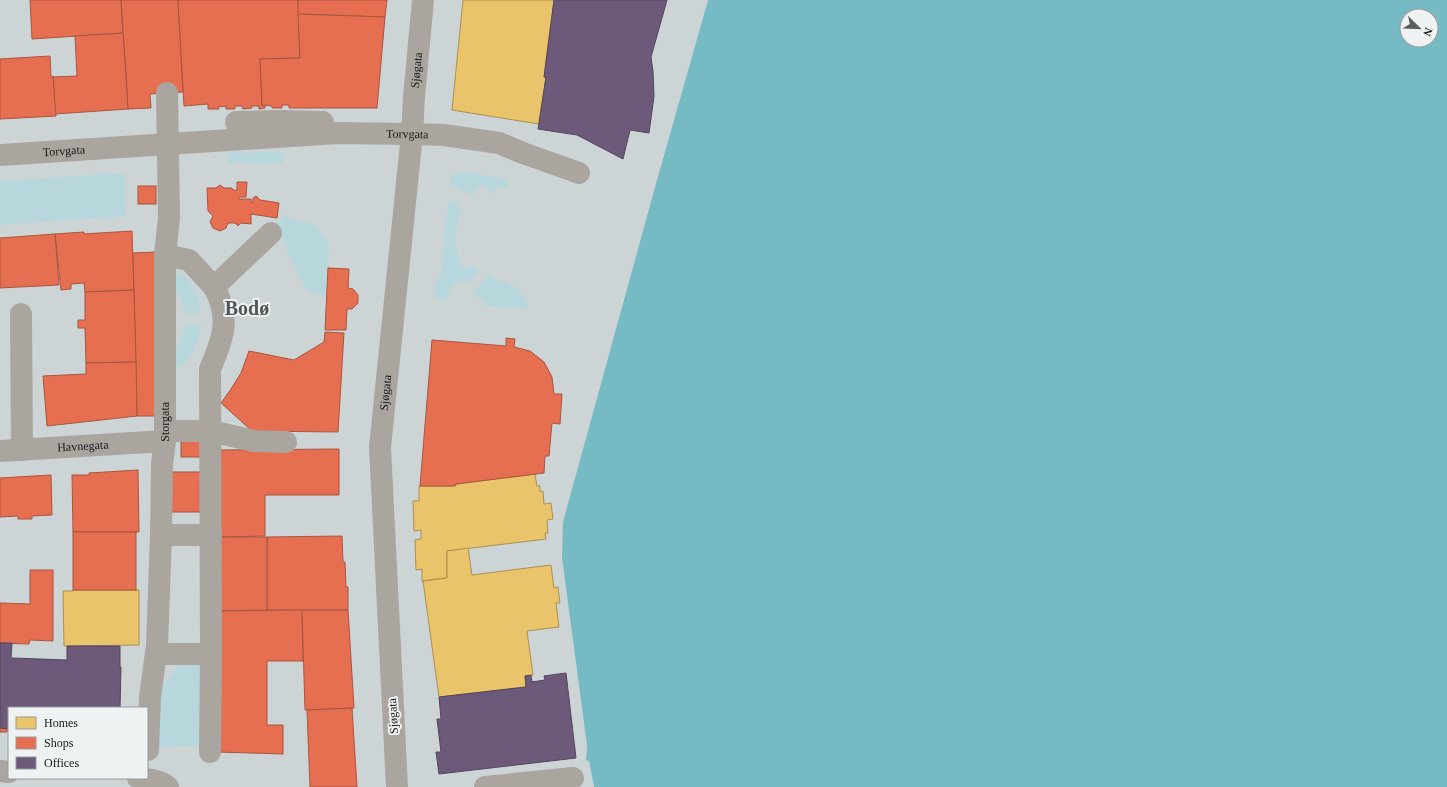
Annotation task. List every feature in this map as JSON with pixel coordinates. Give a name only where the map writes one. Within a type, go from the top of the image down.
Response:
[{"type":"street","name":"Sjøgata","points":[[397,787],[380,447],[412,134],[423,0]]},
{"type":"street","name":"Storgata","points":[[148,750],[150,697],[156,654],[161,535],[162,464],[165,436],[165,255],[169,216],[167,93]]},
{"type":"street","points":[[236,122],[330,122],[338,133]]},
{"type":"street","name":"Torvgata","points":[[0,156],[338,133],[412,134],[444,135],[499,143],[523,154],[579,173]]},
{"type":"street","points":[[214,288],[271,233]]},
{"type":"street","points":[[165,255],[189,260],[214,288],[220,298],[224,312],[224,325],[221,342],[210,369],[210,752]]},
{"type":"street","points":[[21,314],[22,450]]},
{"type":"street","name":"Havnegata","points":[[0,451],[211,431],[254,441],[286,442]]},
{"type":"street","points":[[161,535],[211,535]]},
{"type":"street","points":[[156,654],[211,654]]},
{"type":"street","points":[[148,778],[166,785]]},
{"type":"street","points":[[485,787],[573,778]]},
{"type":"shaded area","points":[[0,0],[708,0],[615,334],[562,558],[587,746],[586,760],[589,761],[594,787],[0,787]]},
{"type":"shaded area","points":[[228,152],[284,152],[283,164],[228,163]]},
{"type":"shaded area","points":[[459,171],[506,179],[508,187],[506,188],[501,186],[495,189],[493,195],[483,184],[471,195],[450,184],[452,176]]},
{"type":"shaded area","points":[[125,173],[126,216],[0,225],[0,181]]},
{"type":"shaded area","points":[[449,199],[462,209],[457,223],[456,232],[456,248],[458,256],[466,269],[474,265],[478,271],[469,282],[458,281],[449,291],[447,301],[436,299],[434,296],[436,279],[440,278]]},
{"type":"shaded area","points":[[288,214],[290,219],[315,224],[329,242],[326,296],[310,292],[304,286],[274,224]]},
{"type":"shaded area","points":[[174,273],[182,275],[192,285],[199,300],[200,314],[185,313],[181,298],[174,289]]},
{"type":"shaded area","points":[[490,274],[497,280],[506,281],[508,284],[517,288],[523,295],[529,308],[488,306],[473,292]]},
{"type":"shaded area","points":[[186,323],[200,324],[201,328],[189,358],[180,366],[174,367],[173,354],[184,332]]},
{"type":"shaded area","points":[[180,663],[205,663],[205,746],[155,747],[156,696]]},
{"type":"water","points":[[708,0],[1447,0],[1447,787],[594,787],[589,761],[586,760],[587,746],[562,558],[563,522]]},
{"type":"building: Homes","points":[[463,0],[554,0],[544,77],[546,77],[539,124],[452,110]]},
{"type":"building: Homes","points":[[535,474],[537,486],[540,486],[540,492],[543,491],[544,504],[551,503],[553,519],[547,520],[548,533],[545,533],[546,539],[447,551],[447,578],[422,581],[422,569],[416,570],[415,540],[421,539],[421,530],[414,531],[413,501],[419,501],[419,486],[455,486],[456,484]]},
{"type":"building: Homes","points":[[468,548],[472,575],[551,565],[554,588],[558,587],[560,603],[556,603],[559,627],[527,631],[533,675],[525,676],[526,687],[439,697],[423,581],[447,578],[447,551]]},
{"type":"building: Homes","points":[[139,590],[139,645],[64,646],[63,591]]},
{"type":"building: Shops","points":[[30,0],[121,0],[123,33],[32,39]]},
{"type":"building: Shops","points":[[121,0],[178,0],[183,92],[150,94],[151,108],[128,109]]},
{"type":"building: Shops","points":[[178,0],[298,0],[300,58],[260,59],[262,105],[265,105],[265,108],[259,109],[259,106],[251,106],[252,108],[243,109],[242,106],[235,106],[235,109],[226,109],[226,106],[218,107],[219,109],[208,109],[208,104],[184,106]]},
{"type":"building: Shops","points":[[298,0],[387,0],[385,17],[298,14]]},
{"type":"building: Shops","points":[[298,14],[385,17],[377,108],[289,108],[289,105],[282,105],[282,108],[272,108],[272,106],[262,105],[260,59],[300,58]]},
{"type":"building: Shops","points":[[123,33],[128,109],[55,114],[53,77],[77,76],[75,36]]},
{"type":"building: Shops","points":[[50,56],[56,116],[0,119],[0,59]]},
{"type":"building: Shops","points":[[237,182],[247,182],[246,197],[239,197],[239,199],[251,199],[251,202],[253,202],[253,198],[256,196],[260,200],[279,203],[277,218],[251,214],[251,224],[241,223],[238,226],[235,223],[228,223],[226,228],[220,231],[213,228],[210,222],[213,216],[208,211],[207,188],[216,188],[220,185],[224,188],[232,188],[233,190],[237,190]]},
{"type":"building: Shops","points":[[138,186],[156,186],[156,204],[138,204]]},
{"type":"building: Shops","points":[[132,231],[134,290],[85,292],[84,283],[71,284],[71,289],[61,290],[55,234]]},
{"type":"building: Shops","points":[[55,234],[59,285],[0,288],[0,238]]},
{"type":"building: Shops","points":[[157,252],[161,416],[137,416],[133,253]]},
{"type":"building: Shops","points":[[328,268],[349,269],[348,288],[353,289],[358,295],[358,303],[352,309],[347,309],[346,330],[325,330]]},
{"type":"building: Shops","points":[[134,290],[136,362],[86,363],[85,328],[78,328],[78,320],[85,320],[85,292]]},
{"type":"building: Shops","points":[[325,332],[344,333],[338,432],[252,431],[221,403],[241,373],[249,351],[294,360],[324,342]]},
{"type":"building: Shops","points":[[506,338],[515,339],[514,347],[530,351],[544,362],[552,377],[554,394],[562,394],[560,424],[552,423],[549,456],[545,456],[544,473],[456,484],[455,486],[420,486],[432,340],[506,346]]},
{"type":"building: Shops","points":[[136,362],[137,416],[47,426],[43,376],[86,374],[86,363]]},
{"type":"building: Shops","points":[[181,441],[201,441],[201,457],[181,457]]},
{"type":"building: Shops","points":[[339,449],[339,495],[265,495],[265,536],[218,537],[218,450]]},
{"type":"building: Shops","points":[[138,470],[139,532],[73,532],[72,475],[89,475],[89,473]]},
{"type":"building: Shops","points":[[169,472],[205,472],[205,512],[169,512]]},
{"type":"building: Shops","points":[[51,475],[52,515],[32,516],[32,519],[18,519],[18,516],[0,517],[0,478]]},
{"type":"building: Shops","points":[[73,532],[136,532],[136,590],[73,590]]},
{"type":"building: Shops","points":[[342,536],[343,562],[345,562],[346,587],[348,587],[348,610],[267,610],[267,537]]},
{"type":"building: Shops","points":[[217,537],[267,537],[267,610],[217,611]]},
{"type":"building: Shops","points":[[30,570],[53,570],[53,641],[30,640],[29,644],[0,643],[0,603],[30,604]]},
{"type":"building: Shops","points":[[302,610],[303,661],[267,661],[267,725],[283,725],[283,754],[217,752],[217,611]]},
{"type":"building: Shops","points":[[302,610],[348,610],[354,708],[305,710]]},
{"type":"building: Shops","points":[[352,708],[357,787],[310,787],[307,710]]},
{"type":"building: Shops","points":[[0,728],[7,728],[7,732],[0,732]]},
{"type":"building: Offices","points":[[554,0],[667,0],[651,57],[654,96],[649,133],[630,130],[623,159],[577,135],[538,129],[546,77],[544,77]]},
{"type":"building: Offices","points":[[0,643],[12,643],[11,658],[67,660],[67,646],[120,646],[120,707],[8,707],[8,729],[0,728]]},
{"type":"building: Offices","points":[[566,673],[576,758],[439,774],[436,752],[441,752],[437,719],[441,719],[439,697],[526,687],[525,676],[531,675],[532,682],[545,680],[544,676]]},
{"type":"district","name":"Bodø","points":[[247,308]]}]
